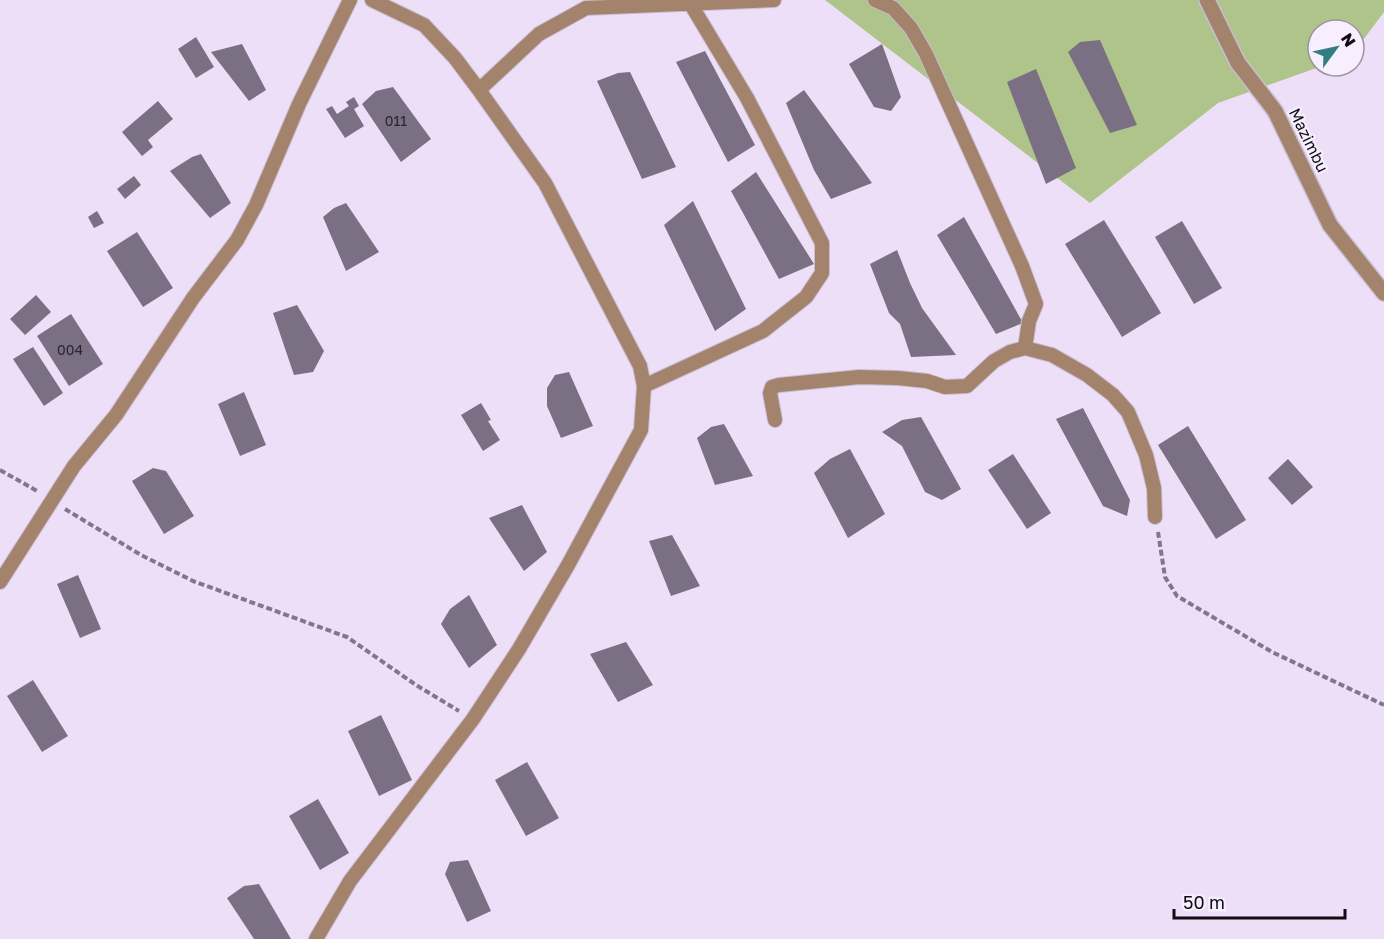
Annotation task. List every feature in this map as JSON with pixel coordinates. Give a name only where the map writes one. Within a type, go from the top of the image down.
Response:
[{"type":"street","name":"Mazimbu","points":[[1207,0],[1238,63],[1275,111],[1330,225],[1384,293]]},
{"type":"lane","points":[[0,582],[74,466],[116,415],[193,298],[237,240],[256,205],[299,104],[350,0]]},
{"type":"lane","points":[[316,939],[350,881],[473,719],[519,650],[641,430],[644,386],[640,366],[545,183],[455,58],[424,26],[372,0]]},
{"type":"lane","points":[[479,90],[539,34],[586,8],[774,0]]},
{"type":"lane","points":[[875,0],[893,8],[911,28],[926,54],[1022,266],[1036,304],[1029,321],[1025,348]]},
{"type":"lane","points":[[644,386],[763,331],[806,297],[822,273],[822,243],[747,98],[690,3]]},
{"type":"lane","points":[[775,420],[770,393],[772,387],[859,377],[918,380],[945,387],[967,386],[994,361],[1010,352],[1025,348],[1052,355],[1087,375],[1113,395],[1128,412],[1146,455],[1154,488],[1155,517]]},
{"type":"path","points":[[0,470],[141,555],[193,581],[347,637],[416,685],[473,719]]},
{"type":"path","points":[[1155,517],[1165,577],[1177,596],[1272,652],[1384,705]]},
{"type":"green space","points":[[825,0],[1384,0],[1384,12],[1366,36],[1366,18],[1306,18],[1306,72],[1218,103],[1090,203]]},
{"type":"building","points":[[196,37],[214,67],[196,78],[178,49]]},
{"type":"building","points":[[1100,40],[1137,125],[1110,133],[1068,52],[1080,42]]},
{"type":"building","points":[[242,44],[266,90],[249,101],[211,52]]},
{"type":"building","points":[[882,44],[901,97],[891,111],[874,107],[849,64]]},
{"type":"building","points":[[705,51],[755,145],[728,162],[676,62]]},
{"type":"building","points":[[1036,69],[1076,168],[1046,184],[1007,82]]},
{"type":"building","points":[[630,72],[676,167],[642,179],[597,81],[618,73]]},
{"type":"building","points":[[393,87],[431,139],[401,162],[362,104],[376,91]]},
{"type":"building","points":[[804,90],[872,183],[831,199],[814,170],[786,103]]},
{"type":"building","points":[[354,97],[359,106],[354,109],[364,126],[345,138],[326,109],[332,106],[337,114],[349,106],[346,102]]},
{"type":"building","points":[[158,101],[173,119],[148,140],[153,147],[142,156],[122,132]]},
{"type":"building","points":[[201,154],[231,203],[210,218],[170,171]]},
{"type":"building","points":[[756,172],[814,264],[779,279],[731,191]]},
{"type":"building","points":[[134,176],[141,185],[125,199],[117,189]]},
{"type":"building","points":[[693,201],[746,309],[715,331],[664,225]]},
{"type":"building","points":[[346,203],[379,252],[346,271],[323,217],[334,208]]},
{"type":"building","points":[[97,211],[104,223],[94,228],[88,217]]},
{"type":"building","points":[[964,217],[1023,323],[996,334],[937,235]]},
{"type":"building","points":[[1104,220],[1161,313],[1122,337],[1065,244]]},
{"type":"building","points":[[1182,221],[1222,288],[1194,304],[1155,237]]},
{"type":"building","points":[[137,232],[173,288],[143,307],[107,251]]},
{"type":"building","points":[[897,250],[922,308],[956,355],[911,357],[900,324],[889,313],[870,264]]},
{"type":"building","points":[[36,295],[51,312],[25,335],[10,319]]},
{"type":"building","points":[[297,305],[324,351],[313,372],[294,375],[273,313]]},
{"type":"building","points":[[71,314],[103,364],[69,386],[37,336]]},
{"type":"building","points":[[33,347],[63,393],[44,406],[13,359]]},
{"type":"building","points":[[569,372],[593,426],[561,438],[547,406],[547,388],[555,375]]},
{"type":"building","points":[[244,392],[266,445],[240,456],[218,404]]},
{"type":"building","points":[[481,403],[491,420],[488,421],[500,440],[483,451],[461,415]]},
{"type":"building","points":[[1083,408],[1130,500],[1127,516],[1103,506],[1056,419]]},
{"type":"building","points":[[921,417],[961,489],[942,500],[925,492],[902,446],[882,432],[902,420]]},
{"type":"building","points":[[724,424],[753,476],[715,485],[697,438],[711,427]]},
{"type":"building","points":[[1188,426],[1246,520],[1216,539],[1158,445]]},
{"type":"building","points":[[850,449],[885,514],[848,538],[814,473],[830,459]]},
{"type":"building","points":[[1013,454],[1051,513],[1027,529],[988,470]]},
{"type":"building","points":[[1288,459],[1313,487],[1292,505],[1268,478]]},
{"type":"building","points":[[153,468],[166,471],[194,516],[164,534],[132,481]]},
{"type":"building","points":[[522,505],[547,552],[524,571],[489,518]]},
{"type":"building","points":[[672,535],[700,586],[671,596],[649,541]]},
{"type":"building","points":[[78,575],[101,629],[80,638],[57,584]]},
{"type":"building","points":[[469,595],[497,645],[469,668],[441,624],[450,609]]},
{"type":"building","points":[[626,642],[653,685],[618,702],[590,654]]},
{"type":"building","points":[[33,680],[68,736],[42,752],[7,696]]},
{"type":"building","points":[[381,715],[412,780],[379,796],[348,731]]},
{"type":"building","points":[[527,762],[559,818],[526,836],[495,780]]},
{"type":"building","points":[[318,799],[349,853],[320,870],[289,816]]},
{"type":"building","points":[[468,860],[491,911],[467,922],[445,874],[450,862]]},
{"type":"building","points":[[259,884],[291,939],[254,939],[227,898],[244,886]]}]
